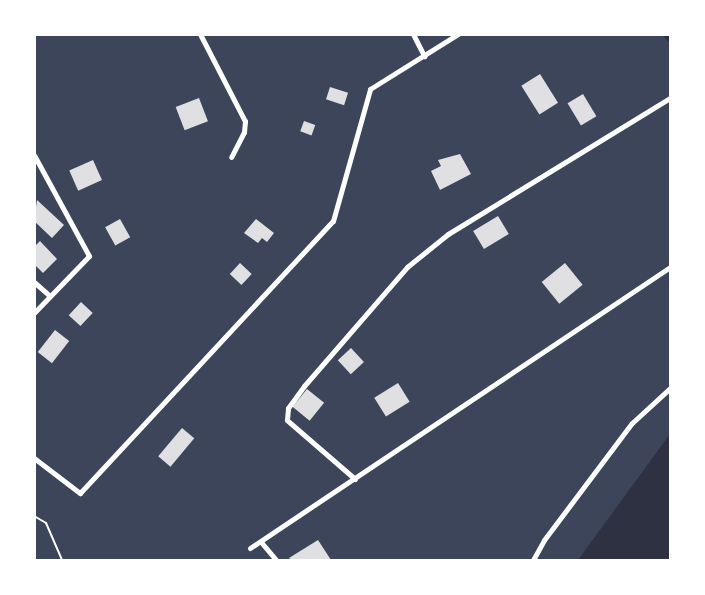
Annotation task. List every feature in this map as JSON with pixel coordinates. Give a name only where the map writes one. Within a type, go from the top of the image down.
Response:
[{"type":"street","points":[[200,34],[245,121],[244,132],[231,157]]},
{"type":"street","points":[[413,34],[424,56]]},
{"type":"street","points":[[34,458],[80,493],[333,221],[370,89],[458,34]]},
{"type":"street","points":[[355,479],[287,420],[288,408],[304,386],[407,267],[448,234],[670,98]]},
{"type":"street","points":[[34,155],[89,256],[34,313]]},
{"type":"street","points":[[250,548],[670,267]]},
{"type":"street","points":[[34,282],[50,296]]},
{"type":"street","points":[[533,561],[544,540],[633,423],[670,388]]},
{"type":"street","points":[[261,542],[276,561]]},
{"type":"path","points":[[34,516],[46,523],[62,561]]},
{"type":"shaded area","points":[[34,35],[662,35],[670,43],[670,434],[578,560],[35,560]]},
{"type":"building","points":[[540,74],[558,103],[539,114],[521,86]]},
{"type":"building","points":[[330,87],[348,93],[344,105],[326,99]]},
{"type":"building","points":[[583,94],[596,116],[581,126],[568,103]]},
{"type":"building","points":[[199,98],[208,121],[185,130],[176,107]]},
{"type":"building","points":[[304,121],[315,125],[312,135],[300,131]]},
{"type":"building","points":[[460,154],[471,174],[440,190],[431,171],[441,166],[438,160]]},
{"type":"building","points":[[93,160],[102,180],[78,191],[69,171]]},
{"type":"building","points":[[37,200],[64,225],[52,238],[34,221]]},
{"type":"building","points":[[498,216],[509,234],[484,249],[473,231]]},
{"type":"building","points":[[120,219],[130,237],[115,246],[105,227]]},
{"type":"building","points":[[256,219],[274,233],[267,242],[262,238],[258,243],[244,233]]},
{"type":"building","points":[[40,241],[57,259],[43,273],[34,264],[34,247]]},
{"type":"building","points":[[240,263],[252,274],[241,285],[230,274]]},
{"type":"building","points":[[565,263],[583,285],[559,304],[542,282]]},
{"type":"building","points":[[81,302],[93,313],[80,326],[69,315]]},
{"type":"building","points":[[55,330],[69,341],[52,363],[38,352]]},
{"type":"building","points":[[351,348],[364,362],[351,374],[338,360]]},
{"type":"building","points":[[398,383],[410,402],[386,416],[374,398]]},
{"type":"building","points":[[307,389],[324,403],[310,421],[293,407]]},
{"type":"building","points":[[182,428],[194,438],[170,467],[158,456]]},
{"type":"building","points":[[318,540],[331,560],[291,560],[289,558]]}]
